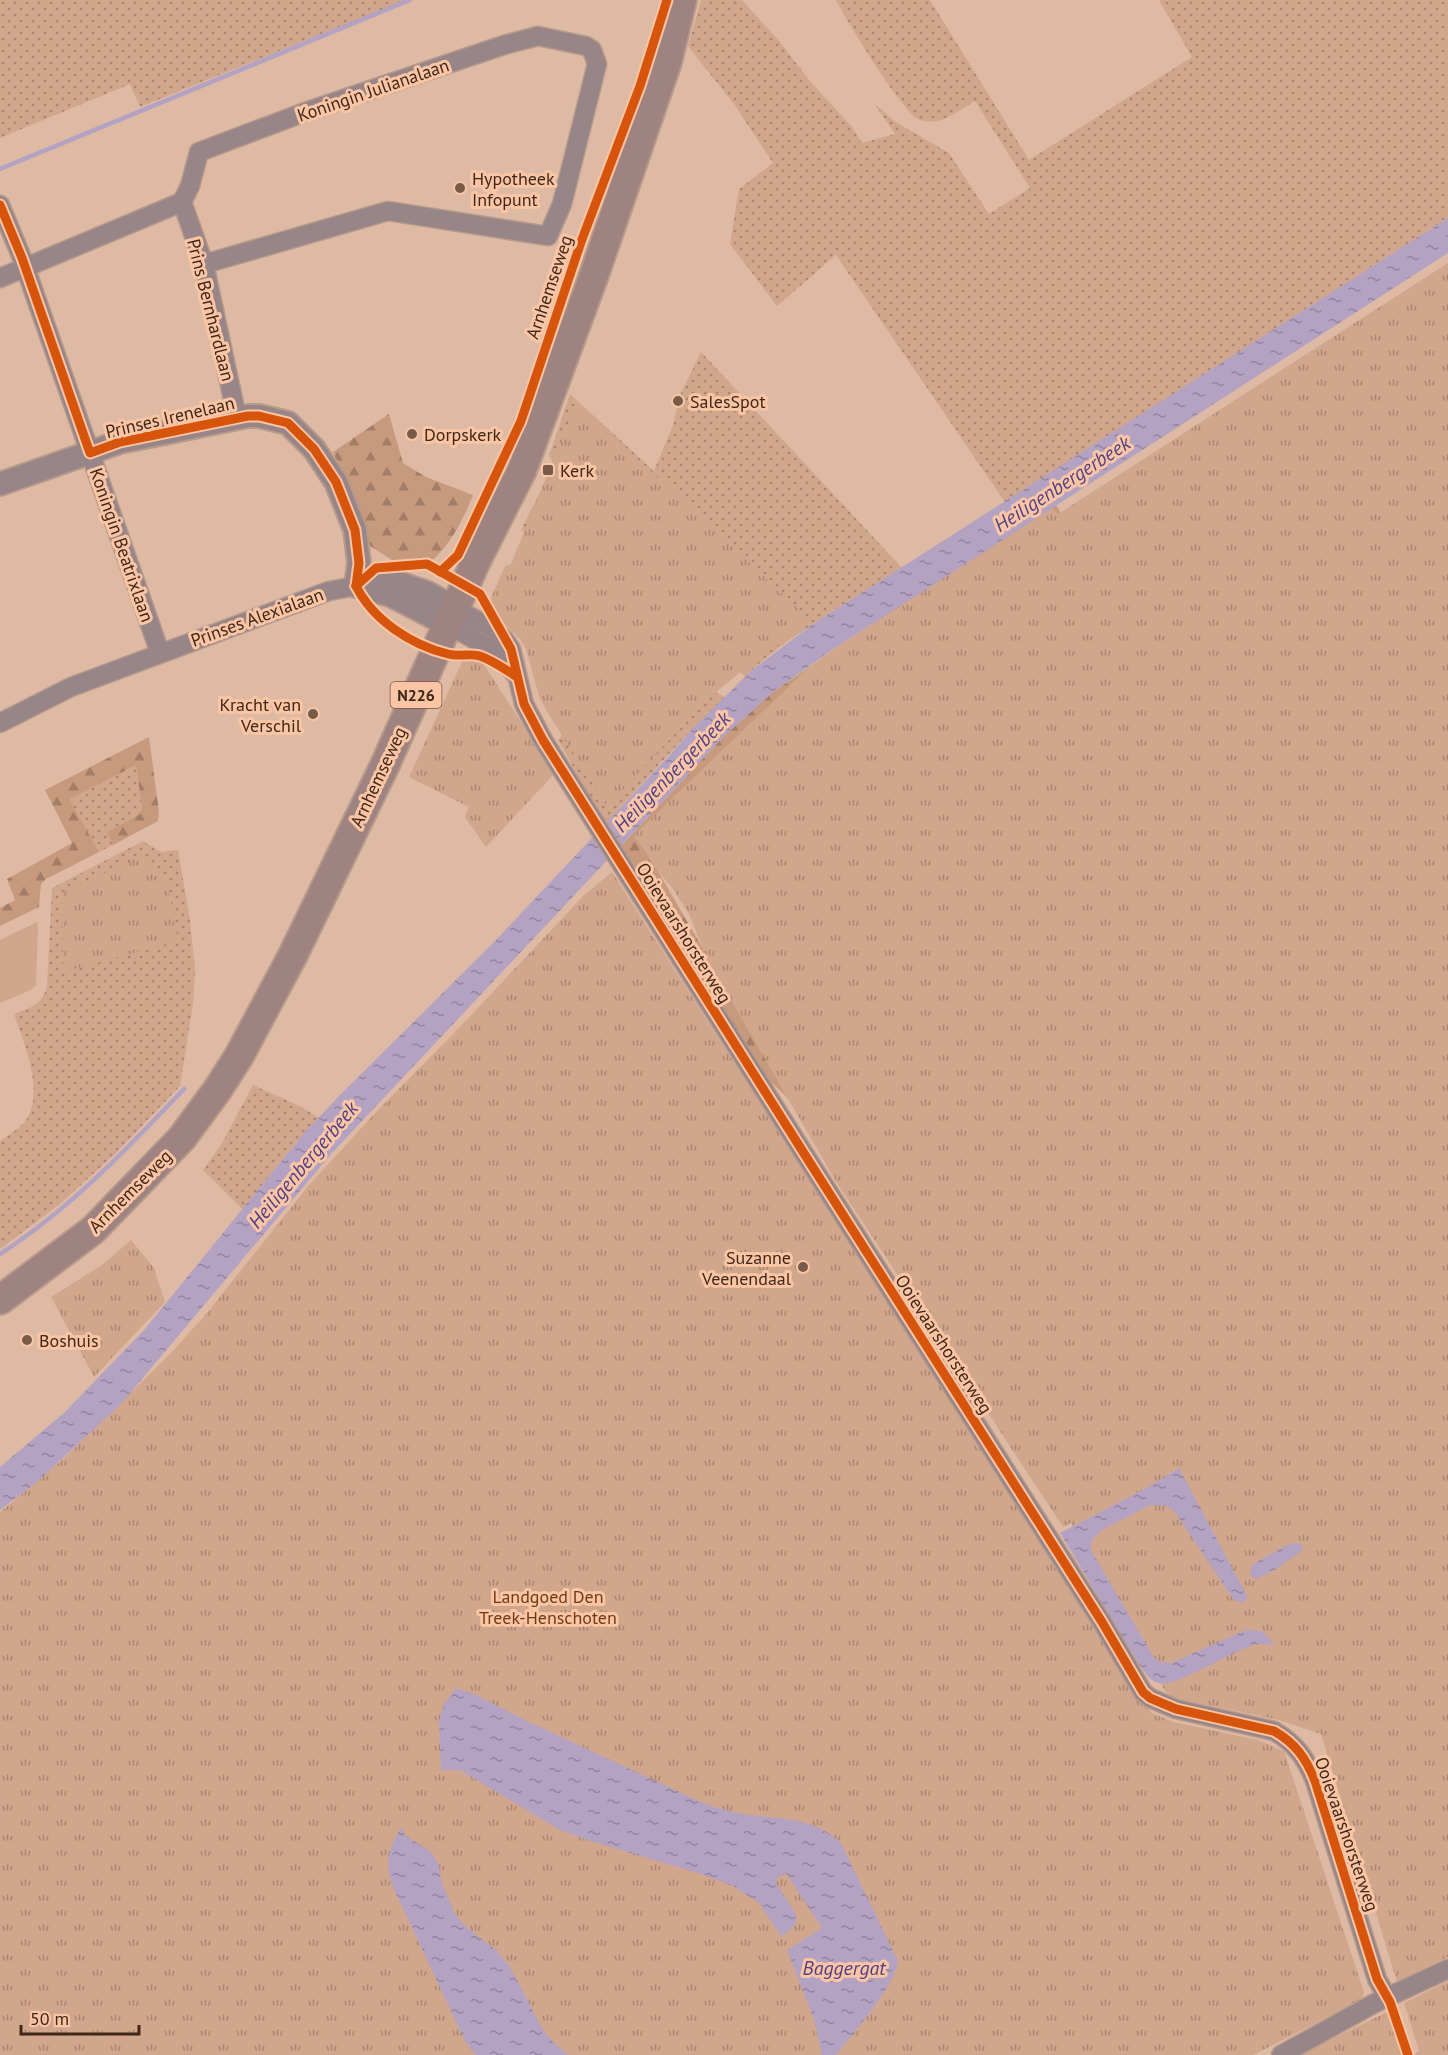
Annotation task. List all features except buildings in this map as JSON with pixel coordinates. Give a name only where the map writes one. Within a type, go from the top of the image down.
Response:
[{"type":"main road","name":"Arnhemseweg","points":[[0,1300],[93,1230],[182,1138],[218,1089],[257,1023],[317,907],[384,767],[476,561],[510,496],[530,449],[593,278],[667,62],[682,0]]},
{"type":"street","name":"Koningin Julianalaan","points":[[182,202],[190,186],[199,152],[305,112],[504,45],[538,36],[586,46],[592,50],[597,64],[562,204],[548,236],[388,211],[204,264]]},
{"type":"street","points":[[0,278],[182,202]]},
{"type":"street","name":"Prins Bernhardlaan","points":[[182,202],[204,264],[237,418]]},
{"type":"street","name":"Koningin Beatrixlaan","points":[[0,205],[26,267],[160,653]]},
{"type":"street","name":"Prinses Irenelaan","points":[[0,484],[120,442],[237,418],[259,417],[288,423],[314,449],[336,482],[355,530],[358,563],[356,586]]},
{"type":"street","points":[[356,586],[390,580],[428,594],[451,617]]},
{"type":"street","name":"Prinses Alexialaan","points":[[0,723],[71,687],[329,591],[356,586]]},
{"type":"street","name":"Ooievaarshorsterweg","points":[[451,617],[491,628],[504,639],[511,649],[524,704],[597,827],[1107,1629],[1143,1692],[1158,1703],[1176,1709],[1274,1731],[1288,1739],[1305,1759],[1315,1780],[1377,1979],[1387,1997]]},
{"type":"street","points":[[1281,2055],[1387,1997],[1448,1969]]},
{"type":"green space","points":[[0,0],[406,0],[140,107],[130,84],[0,138]]},
{"type":"green space","points":[[701,0],[742,0],[852,127],[862,143],[895,134],[874,103],[894,121],[949,153],[989,214],[1030,188],[975,101],[943,119],[928,122],[920,120],[912,114],[888,84],[836,0],[930,0],[1029,160],[1192,57],[1159,0],[1448,0],[1448,218],[1005,502],[836,255],[777,306],[730,244],[739,189],[773,163],[734,104],[688,46]]},
{"type":"green space","points":[[1448,263],[1448,1957],[1397,1982],[1321,1734],[1279,1720],[1175,1698],[1165,1691],[1071,1523],[1063,1527],[837,1183],[707,959],[689,914],[633,836],[807,669],[840,645],[1052,508],[1058,514]]},
{"type":"green space","points":[[701,352],[902,568],[801,632],[745,676],[620,580],[607,579],[521,530],[554,464],[549,456],[570,394],[654,471],[673,425],[680,395]]},
{"type":"green space","points":[[576,404],[681,498],[811,621],[743,670],[709,698],[607,806],[546,710],[539,696],[526,649],[520,639],[496,616],[489,602],[505,566],[511,564]]},
{"type":"green space","points":[[389,414],[403,463],[426,477],[473,495],[457,529],[434,559],[392,560],[370,546],[359,512],[333,452]]},
{"type":"green space","points":[[1056,505],[1209,763],[646,851],[794,1104],[768,1079],[620,847],[724,736],[773,692],[887,614]]},
{"type":"green space","points":[[472,659],[483,663],[554,774],[486,847],[465,817],[469,807],[409,777],[463,660]]},
{"type":"green space","points":[[661,666],[725,697],[692,729],[605,824],[558,740],[600,687]]},
{"type":"green space","points":[[149,737],[159,812],[158,821],[113,845],[107,832],[140,814],[142,808],[136,765],[69,799],[99,852],[46,879],[41,884],[39,907],[0,926],[0,908],[15,900],[7,879],[72,843],[45,790]]},
{"type":"green space","points":[[136,765],[142,808],[140,814],[107,832],[113,845],[99,852],[68,799]]},
{"type":"green space","points":[[143,841],[161,852],[178,850],[190,920],[195,970],[193,1004],[180,1086],[116,1153],[60,1204],[0,1249],[0,1141],[24,1123],[34,1095],[31,1067],[14,1014],[38,1002],[47,987],[52,888]]},
{"type":"green space","points":[[141,856],[166,875],[178,941],[63,972],[62,893]]},
{"type":"green space","name":"Landgoed Den Treek-Henschoten","points":[[612,872],[1120,1665],[1135,1693],[1152,1713],[1174,1722],[1258,1740],[1284,1751],[1364,1992],[1362,2000],[1253,2055],[0,2055],[0,1512],[63,1459],[169,1355],[207,1313],[309,1185],[584,895]]},
{"type":"green space","points":[[37,922],[36,985],[31,990],[0,1003],[0,940]]},
{"type":"green space","points":[[253,1085],[295,1104],[318,1118],[243,1210],[203,1170],[221,1145]]},
{"type":"green space","points":[[131,1240],[154,1268],[165,1302],[94,1377],[51,1297],[102,1265]]},
{"type":"green space","points":[[1448,1981],[1448,2055],[1413,2055],[1419,2051],[1404,2003]]},
{"type":"green space","points":[[1391,2010],[1406,2055],[1299,2055]]},
{"type":"water","name":"Heiligenbergerbeek","points":[[1448,218],[1448,253],[835,648],[773,692],[724,736],[331,1154],[121,1404],[37,1482],[0,1510],[0,1467],[65,1412],[145,1329],[305,1132],[495,941],[692,729],[752,670],[813,624]]},
{"type":"water","points":[[1179,1468],[1247,1596],[1246,1600],[1242,1603],[1233,1599],[1175,1512],[1167,1506],[1150,1505],[1102,1530],[1090,1545],[1092,1552],[1153,1656],[1160,1662],[1171,1663],[1246,1630],[1263,1632],[1274,1645],[1260,1644],[1245,1648],[1192,1674],[1168,1683],[1159,1683],[1150,1678],[1139,1664],[1060,1533],[1150,1486]]},
{"type":"water","points":[[1301,1544],[1303,1550],[1275,1570],[1256,1579],[1251,1576],[1250,1570],[1253,1564],[1287,1545]]},
{"type":"water","name":"Baggergat","points":[[456,1688],[474,1694],[707,1805],[745,1814],[802,1822],[822,1829],[841,1843],[898,1961],[895,1972],[882,1996],[836,2055],[822,2055],[814,2019],[787,1950],[822,1928],[786,1873],[777,1878],[776,1883],[797,1916],[792,1928],[781,1936],[759,1903],[733,1886],[560,1830],[460,1770],[441,1770],[439,1721],[444,1704]]},
{"type":"water","points":[[401,1827],[406,1836],[430,1851],[439,1865],[441,1881],[455,1914],[466,1927],[496,1950],[510,1967],[543,2030],[569,2055],[476,2055],[466,2043],[392,1885],[388,1861]]},
{"type":"waterway","points":[[0,169],[410,0]]},
{"type":"waterway","points":[[0,1254],[74,1198],[119,1156],[184,1089]]},
{"type":"cycle path","points":[[440,572],[458,555],[521,421],[581,242],[640,86],[667,0]]},
{"type":"cycle path","points":[[0,205],[22,258],[90,453],[120,442],[248,416],[259,416],[288,423],[314,449],[336,482],[355,530],[359,563],[356,586]]},
{"type":"cycle path","points":[[356,586],[376,568],[427,564],[480,594],[511,649],[524,704],[543,740],[1102,1622],[1143,1692],[1150,1698],[1176,1709],[1274,1731],[1294,1746],[1304,1758],[1315,1781],[1377,1979],[1390,2002],[1408,2055]]},
{"type":"cycle path","points":[[356,586],[372,610],[407,637],[448,654],[480,656],[517,677]]},
{"type":"place","name":"Hypotheek Infopunt","points":[[460,188]]},
{"type":"place","name":"SalesSpot","points":[[678,401]]},
{"type":"place","name":"Dorpskerk","points":[[412,434]]},
{"type":"place","name":"Kerk","points":[[548,470]]},
{"type":"place","name":"Kracht van Verschil","points":[[313,714]]},
{"type":"place","name":"Suzanne Veenendaal","points":[[803,1267]]},
{"type":"place","name":"Boshuis","points":[[27,1340]]}]
